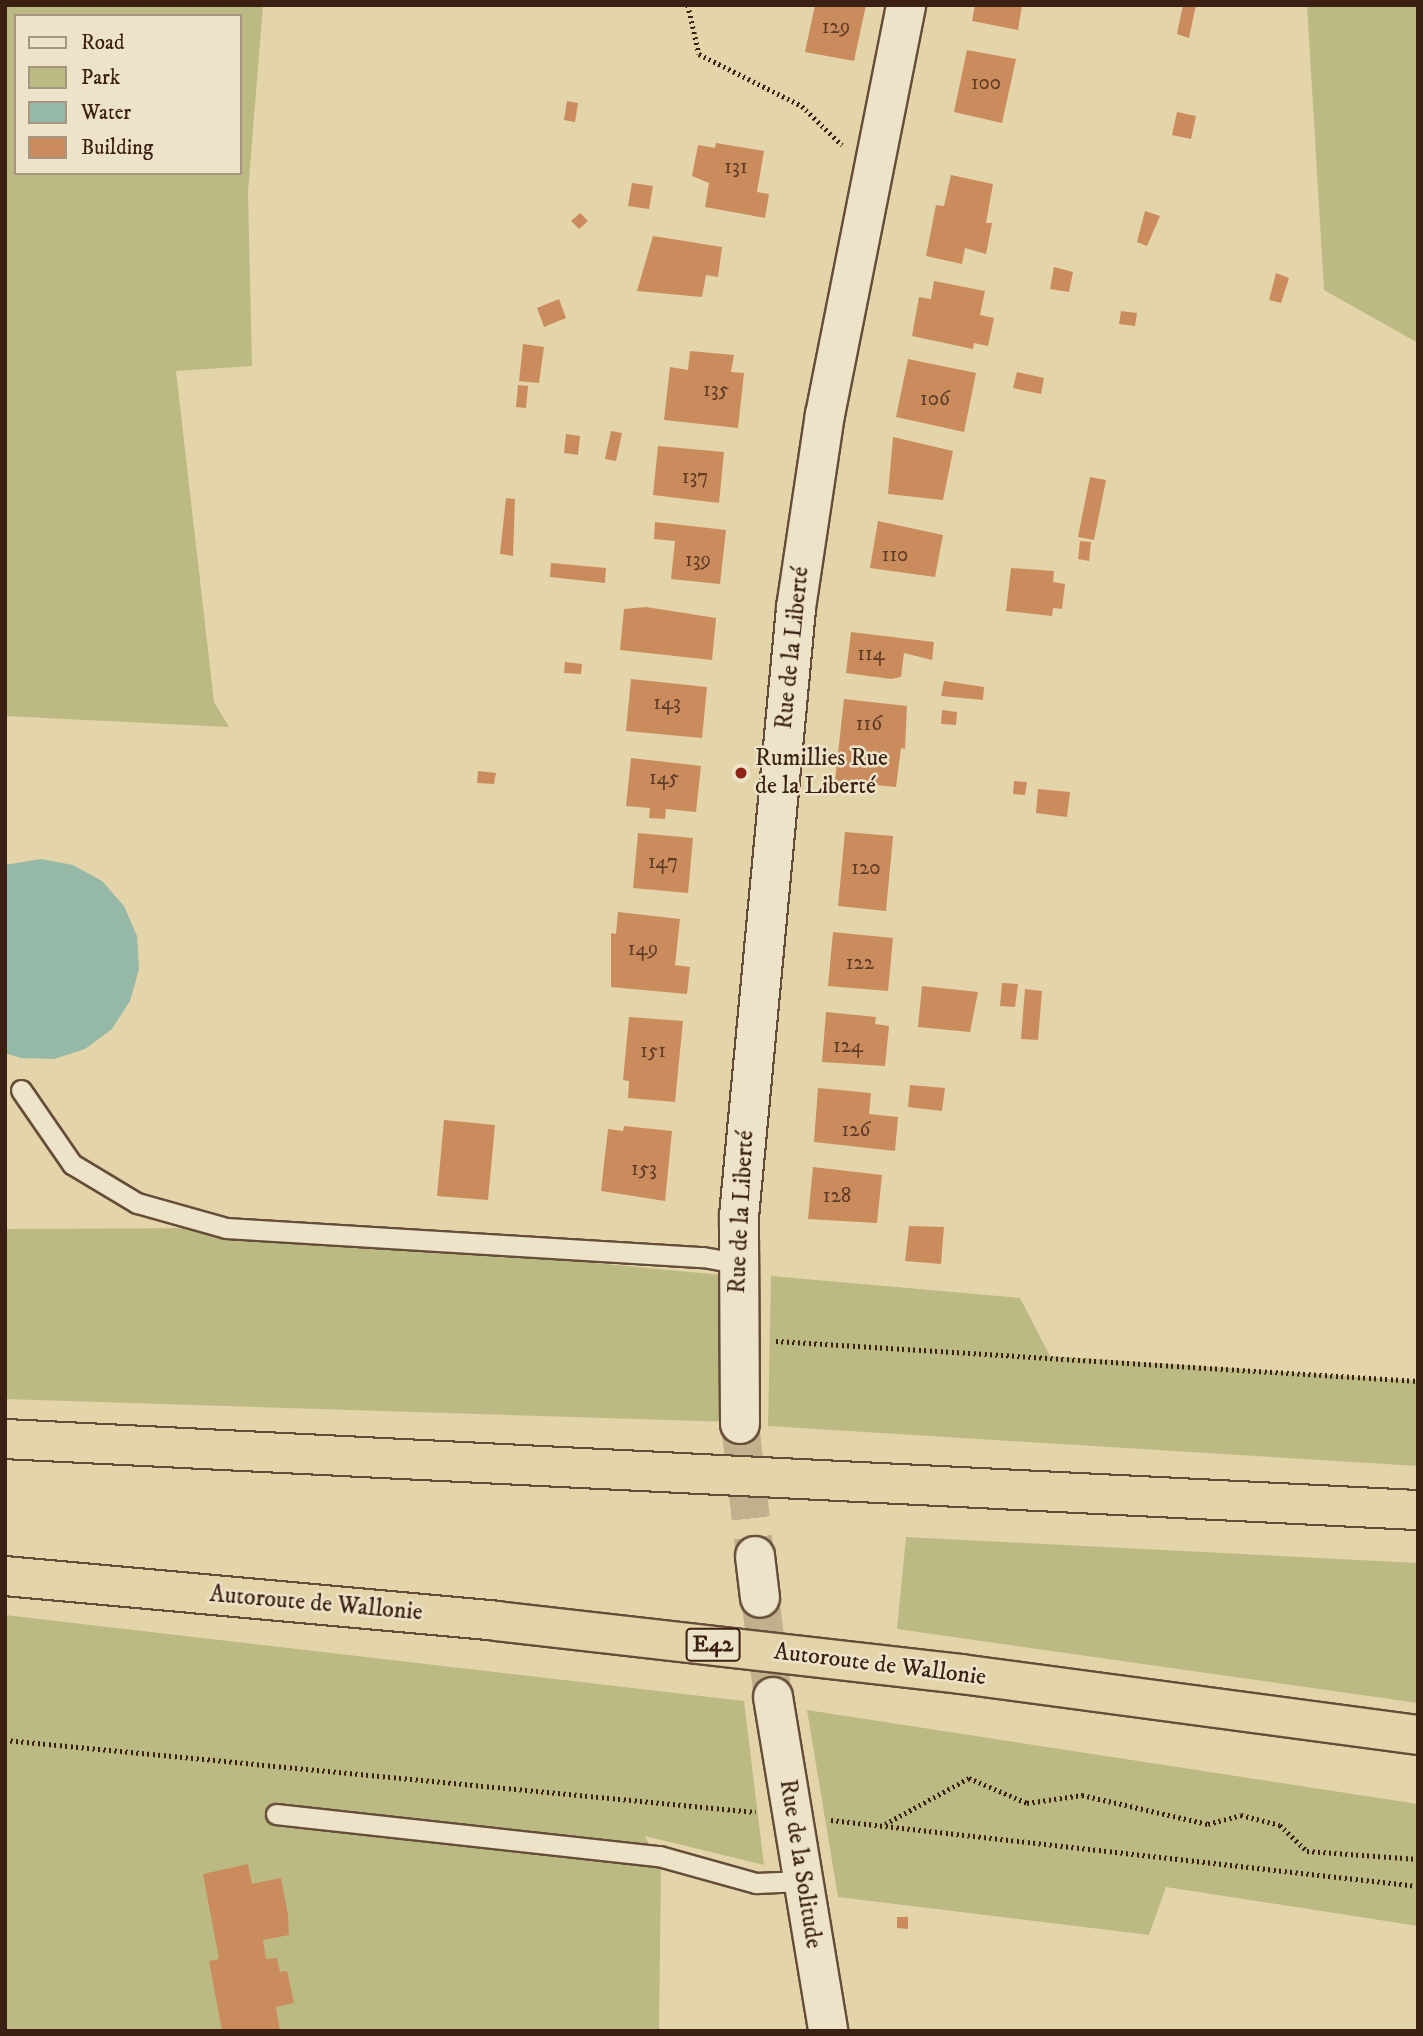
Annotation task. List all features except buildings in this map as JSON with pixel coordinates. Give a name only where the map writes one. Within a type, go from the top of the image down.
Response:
[{"type":"highway","points":[[5,1439],[1418,1510]]},
{"type":"highway","name":"Autoroute de Wallonie","points":[[5,1576],[496,1620],[961,1674],[1418,1735]]},
{"type":"street","name":"Rue de la Liberté","points":[[740,1424],[738,1263],[796,608],[825,415],[906,5]]},
{"type":"street","points":[[755,1556],[760,1598]]},
{"type":"street","name":"Rue de la Solitude","points":[[773,1697],[828,2031]]},
{"type":"lane","points":[[21,1090],[72,1164],[137,1203],[226,1228],[703,1257],[738,1263]]},
{"type":"lane","points":[[276,1814],[659,1856],[757,1883],[803,1881]]},
{"type":"path","points":[[688,5],[699,54],[802,106],[852,150],[876,157]]},
{"type":"path","points":[[738,1341],[836,1342],[1418,1381]]},
{"type":"path","points":[[5,1740],[884,1825],[1418,1886]]},
{"type":"path","points":[[884,1825],[969,1778],[1027,1803],[1082,1795],[1208,1824],[1241,1815],[1280,1825],[1307,1852],[1418,1859]]},
{"type":"green space","points":[[5,5],[263,5],[248,192],[252,366],[176,371],[214,702],[229,727],[5,716]]},
{"type":"green space","points":[[1307,5],[1418,5],[1418,343],[1324,290]]},
{"type":"green space","points":[[226,1228],[722,1275],[732,1422],[5,1399],[5,1229]]},
{"type":"green space","points":[[771,1276],[1020,1298],[1050,1356],[1418,1381],[1418,1466],[768,1426]]},
{"type":"green space","points":[[906,1537],[1418,1563],[1418,1703],[897,1629]]},
{"type":"green space","points":[[5,1615],[744,1701],[764,1865],[645,1836],[661,1868],[659,2031],[5,2031]]},
{"type":"green space","points":[[807,1710],[1418,1804],[1418,1926],[1166,1887],[1149,1935],[838,1897]]},
{"type":"water","points":[[41,859],[73,865],[102,881],[124,906],[137,936],[139,969],[130,1001],[112,1029],[85,1049],[54,1059],[21,1058],[5,1053],[5,865]]},
{"type":"tunnel","points":[[740,1424],[755,1556]]},
{"type":"tunnel","points":[[760,1598],[773,1697]]},
{"type":"place","name":"Rumillies Rue de la Liberté","points":[[741,773]]}]
